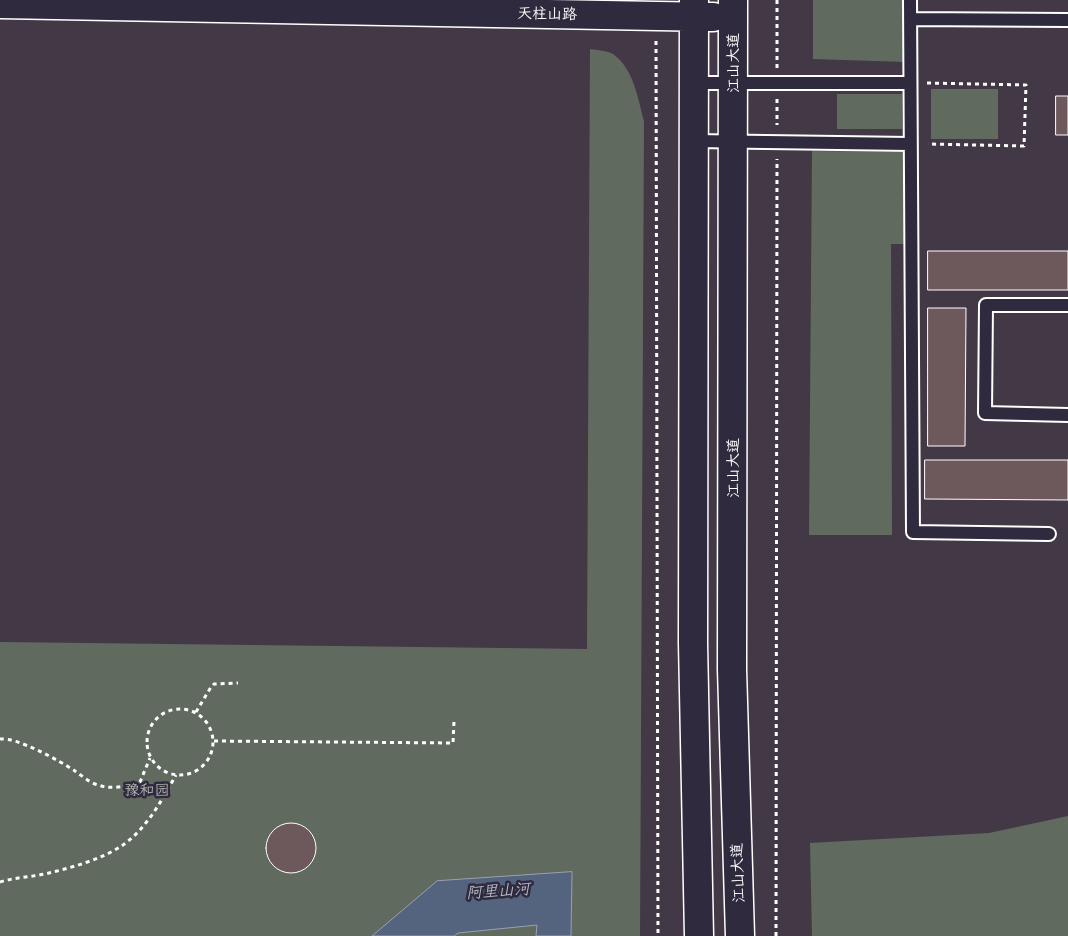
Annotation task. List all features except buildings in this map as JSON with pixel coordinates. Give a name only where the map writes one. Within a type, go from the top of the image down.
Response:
[{"type":"main road","name":"天柱山路","points":[[0,4],[656,16],[694,8],[733,9]]},
{"type":"main road","points":[[694,8],[693,643],[699,936]]},
{"type":"main road","name":"江山大道","points":[[733,9],[732,669],[740,936]]},
{"type":"lane","points":[[910,0],[913,532],[1049,534]]},
{"type":"lane","points":[[910,19],[1068,20]]},
{"type":"lane","points":[[694,83],[910,83]]},
{"type":"lane","points":[[694,142],[910,144]]},
{"type":"lane","points":[[1068,305],[986,305],[985,413],[1068,415]]},
{"type":"path","points":[[776,936],[777,0]]},
{"type":"path","points":[[656,16],[658,936]]},
{"type":"path","points":[[910,83],[1026,85],[1024,146],[910,144]]},
{"type":"path","points":[[196,712],[210,686],[214,684],[238,683]]},
{"type":"path","points":[[174,709],[196,712],[205,720],[211,730],[214,741],[212,752],[207,762],[198,770],[176,775],[166,772],[150,758],[147,748],[150,728],[164,712],[174,709]]},
{"type":"path","points":[[214,741],[453,743],[454,722]]},
{"type":"path","points":[[0,739],[5,738],[32,747],[68,766],[97,785],[120,788],[140,782],[150,758]]},
{"type":"path","points":[[0,882],[48,873],[92,860],[123,845],[138,831],[160,803],[176,775]]},
{"type":"green space","points":[[813,0],[907,0],[907,62],[813,59]]},
{"type":"green space","name":"豫和园","points":[[590,49],[613,54],[626,68],[634,85],[644,121],[640,936],[0,936],[0,642],[587,649]]},
{"type":"green space","points":[[931,89],[998,89],[998,139],[931,139]]},
{"type":"green space","points":[[837,94],[902,94],[902,129],[837,129]]},
{"type":"green space","points":[[812,151],[905,152],[906,244],[891,244],[892,535],[809,535]]},
{"type":"green space","points":[[1068,816],[1068,936],[812,936],[810,843],[989,833]]},
{"type":"water","name":"阿里山河","points":[[572,872],[571,936],[536,936],[537,925],[458,933],[454,936],[372,936],[437,881]]}]
